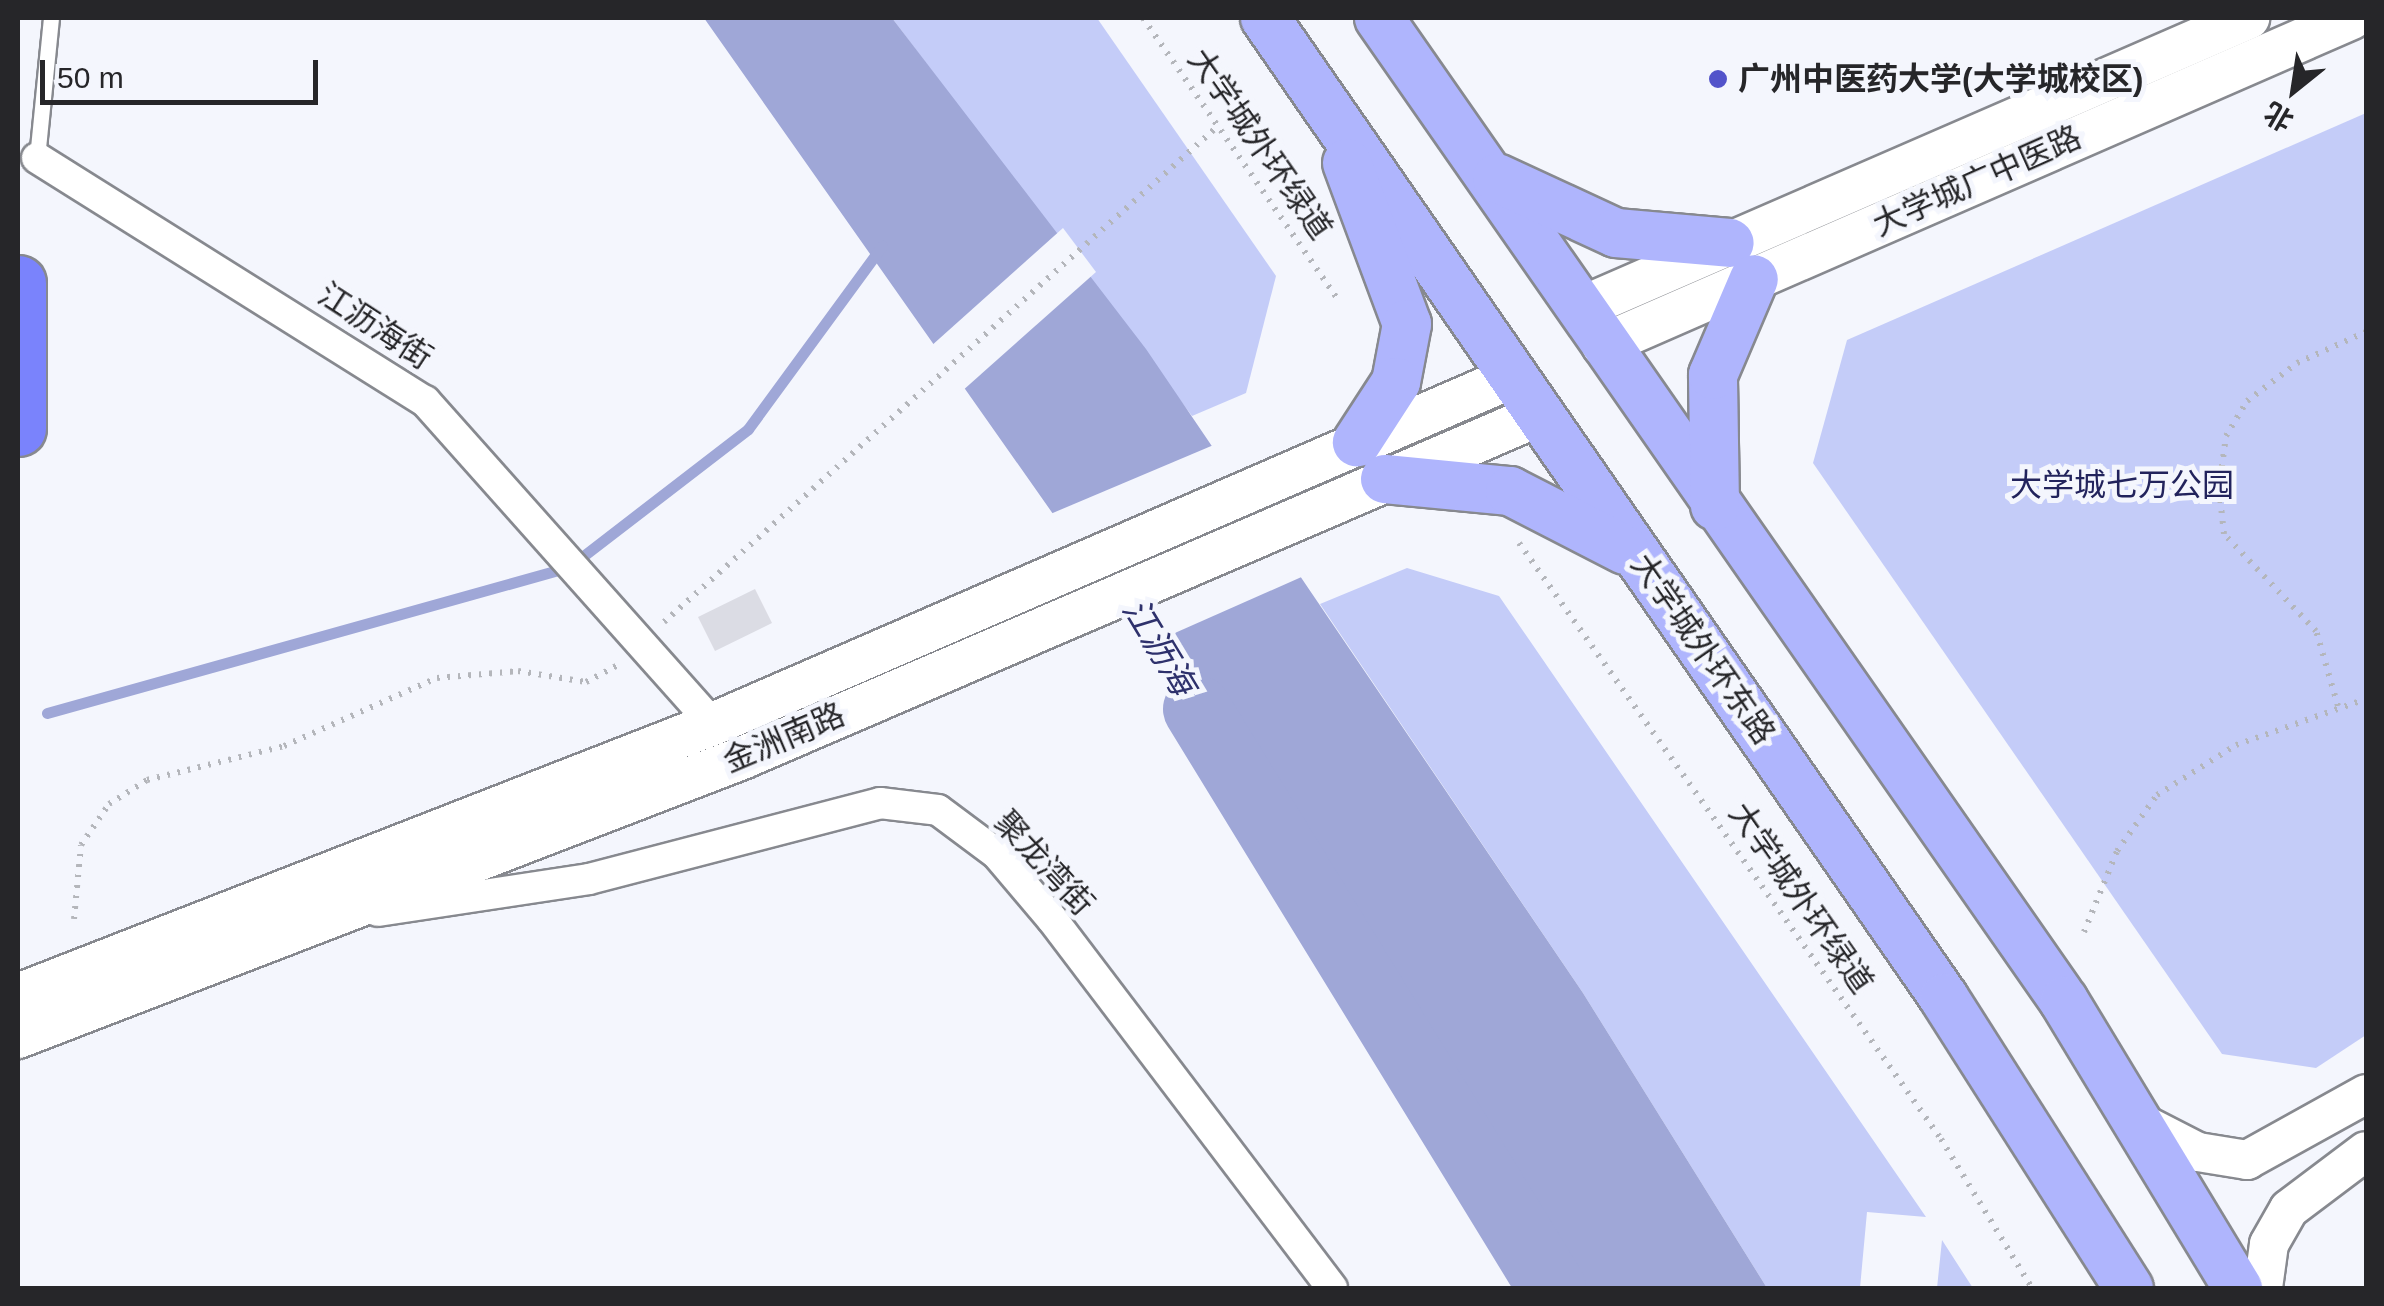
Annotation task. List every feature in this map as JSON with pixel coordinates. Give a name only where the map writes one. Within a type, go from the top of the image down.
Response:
[{"type":"highway","points":[[18,283],[18,428]]},
{"type":"main road","name":"大学城外环东路","points":[[1265,18],[2013,1100],[2128,1288]]},
{"type":"main road","points":[[1380,18],[2141,1122],[2238,1288]]},
{"type":"main road","name":"大学城广中医路","points":[[1742,261],[2248,18]]},
{"type":"main road","name":"大学城广中医路","points":[[1591,327],[1742,261],[2352,18]]},
{"type":"main road","points":[[1331,112],[1407,324],[1396,382],[1356,442]]},
{"type":"main road","points":[[1482,166],[1540,204],[1616,233],[1742,261],[1713,376],[1707,439],[1716,509]]},
{"type":"main road","name":"金洲南路","points":[[18,995],[713,724],[1356,442],[1528,395]]},
{"type":"main road","name":"金洲南路","points":[[18,1037],[844,713],[1386,479],[1528,395]]},
{"type":"main road","points":[[1386,479],[1510,491],[1585,524],[1646,566]]},
{"type":"street","name":"江沥海街","points":[[37,158],[406,386],[522,502],[713,724]]},
{"type":"street","name":"聚龙湾街","points":[[315,918],[589,879],[880,802],[938,810],[997,854],[1052,919],[1332,1288]]},
{"type":"street","points":[[2141,1122],[2198,1152],[2247,1160],[2366,1094]]},
{"type":"street","points":[[2263,1288],[2269,1244],[2288,1209],[2366,1152]]},
{"type":"lane","name":"江沥海街","points":[[37,158],[51,18]]},
{"type":"path","name":"大学城外环绿道","points":[[1143,18],[1337,298]]},
{"type":"path","points":[[74,919],[80,845],[125,790],[284,746],[437,678],[469,670],[606,676],[1218,126]]},
{"type":"path","points":[[2338,706],[2316,632],[2224,534],[2219,488],[2226,436],[2247,401],[2297,363],[2366,332]]},
{"type":"path","name":"大学城外环绿道","points":[[1519,542],[1941,1139],[2032,1288]]},
{"type":"path","points":[[2084,932],[2117,851],[2157,795],[2236,746],[2366,699]]},
{"type":"green space","points":[[892,18],[1097,18],[1276,276],[1246,393],[1192,416]]},
{"type":"green space","name":"大学城七万公园","points":[[2366,113],[2366,1035],[2316,1068],[2222,1054],[1813,463],[1847,340]]},
{"type":"green space","points":[[1407,568],[1499,596],[1926,1217],[1867,1212],[1860,1288],[1767,1288],[1583,993],[1320,604]]},
{"type":"green space","points":[[1942,1240],[1969,1282],[1973,1288],[1937,1288]]},
{"type":"water","points":[[704,18],[892,18],[1146,349],[1583,993],[1767,1288],[1537,1288],[1343,926]]},
{"type":"pier","points":[[1063,228],[1096,272],[961,392],[930,347]]},
{"type":"pier","points":[[1216,444],[1306,575],[1141,648],[1048,515]]},
{"type":"building","points":[[755,589],[772,623],[715,651],[698,617]]},
{"type":"waterway","points":[[47,713],[569,567],[748,429],[882,246]]},
{"type":"waterway","name":"江沥海","points":[[1197,709],[1552,1288]]},
{"type":"place","name":"广州中医药大学(大学城校区)","points":[[1718,79]]}]
